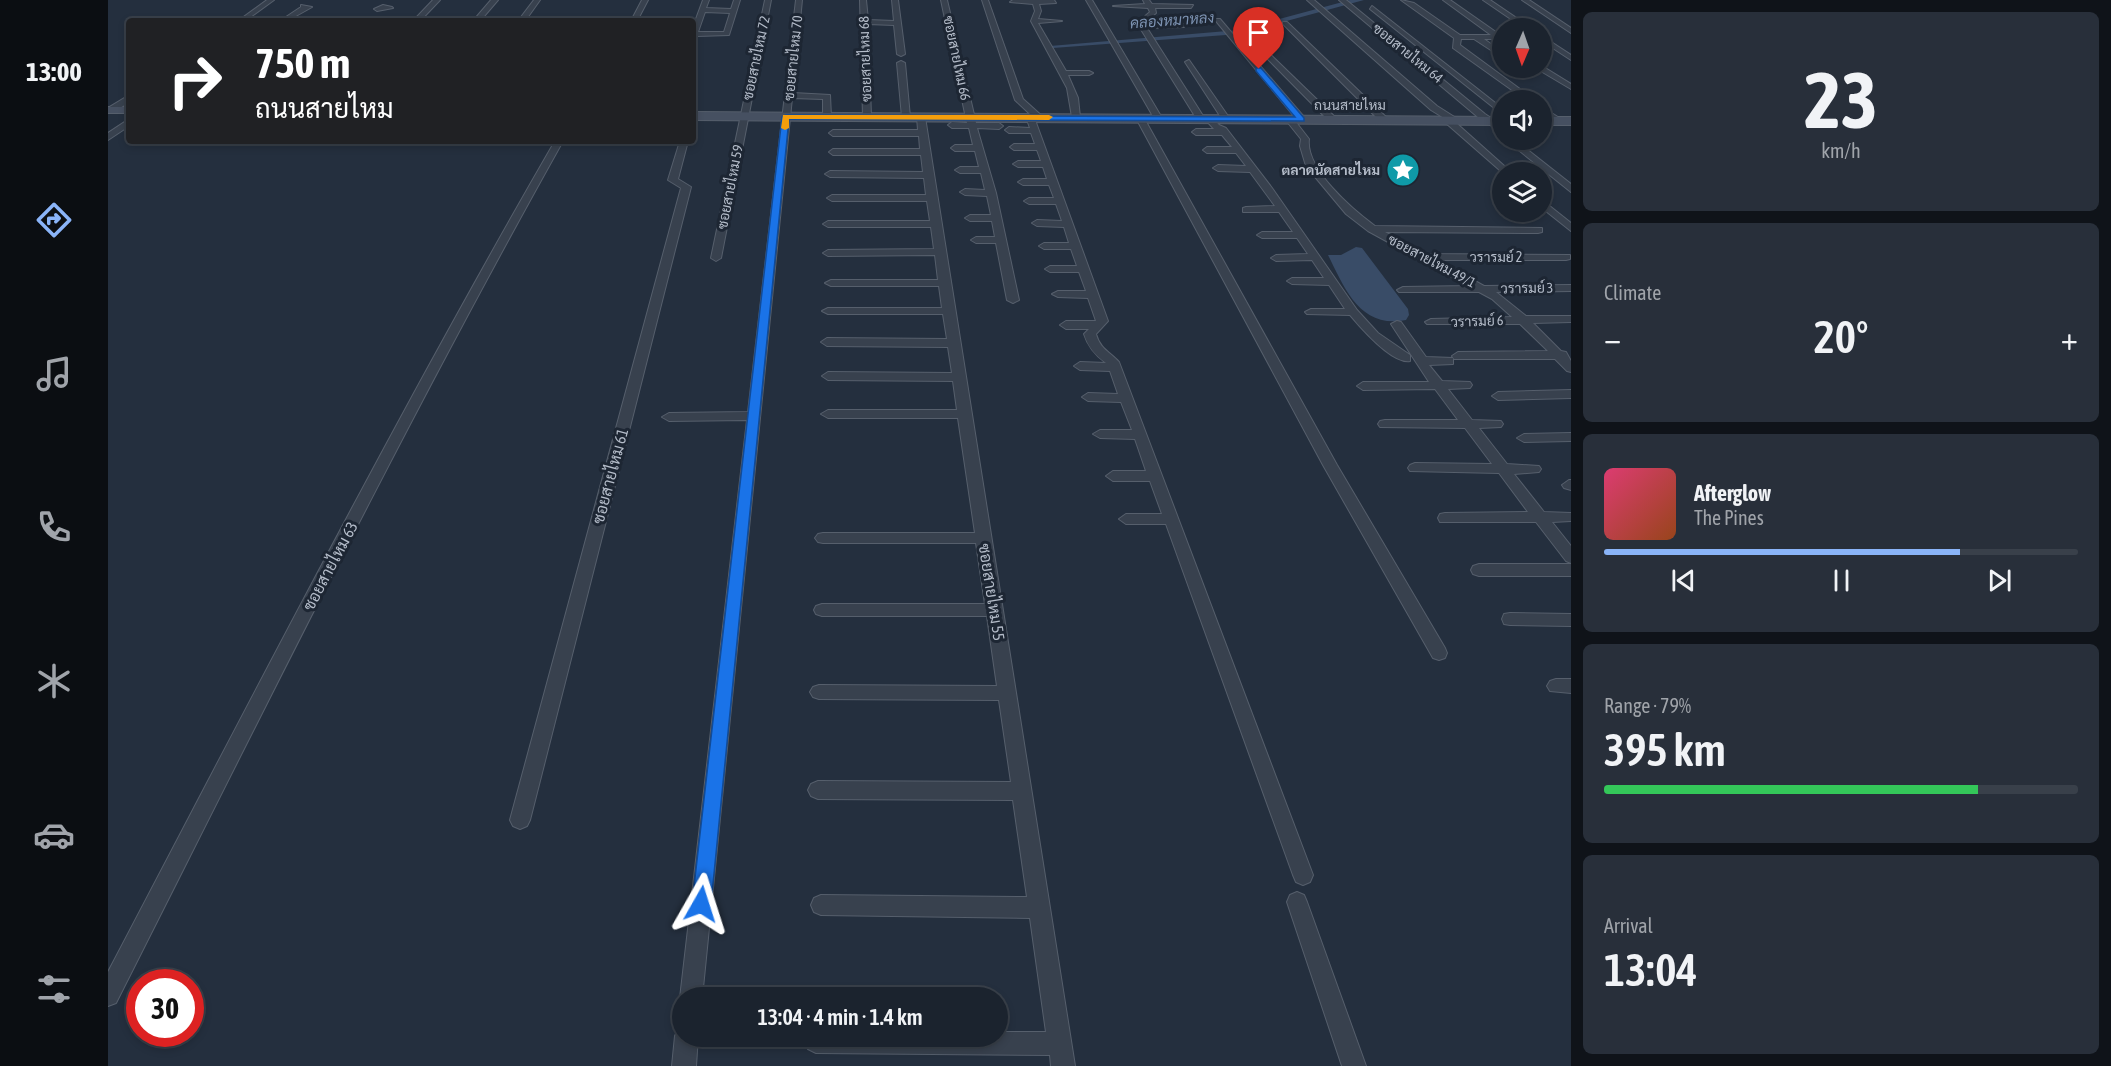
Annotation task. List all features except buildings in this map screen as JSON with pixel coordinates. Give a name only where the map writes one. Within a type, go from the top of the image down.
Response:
[{"type":"main road","name":"ถนนสายไหม","points":[[696,117],[867,117],[917,122],[1039,121],[1076,117],[1158,118],[1217,123],[1275,119],[1489,120]]},
{"type":"main road","points":[[1552,121],[1571,121]]},
{"type":"street","points":[[245,18],[271,0]]},
{"type":"street","points":[[287,18],[297,11],[309,7],[303,6],[311,0]]},
{"type":"street","points":[[381,11],[393,0]]},
{"type":"street","points":[[419,18],[437,0]]},
{"type":"street","points":[[479,18],[495,0]]},
{"type":"street","points":[[523,18],[537,0]]},
{"type":"street","points":[[636,18],[645,0]]},
{"type":"street","points":[[696,27],[706,0]]},
{"type":"street","points":[[696,36],[727,34],[737,0]]},
{"type":"street","name":"ซอยสายไหม 72","points":[[744,117],[768,0]]},
{"type":"street","name":"ซอยสายไหม 70","points":[[692,987],[800,0]]},
{"type":"street","name":"ซอยสายไหม 68","points":[[863,0],[867,117]]},
{"type":"street","name":"ซอยสายไหม 55","points":[[895,0],[901,59],[925,152],[937,225],[948,311],[1008,693],[1061,1055]]},
{"type":"street","name":"ซอยสายไหม 66","points":[[944,0],[971,121],[991,193],[1013,300]]},
{"type":"street","points":[[985,0],[1019,100],[1039,121],[1040,147],[1102,321],[1090,334],[1093,346],[1096,351],[1113,362],[1115,367],[1303,875]]},
{"type":"street","points":[[1089,0],[1158,118]]},
{"type":"street","points":[[1404,0],[1458,37],[1492,37]]},
{"type":"street","points":[[1446,0],[1492,32]]},
{"type":"street","points":[[1486,0],[1513,18]]},
{"type":"street","points":[[1525,0],[1571,31]]},
{"type":"street","points":[[1035,1],[1038,11],[1034,21],[1039,37],[1062,73],[1075,100],[1076,117]]},
{"type":"street","points":[[1013,2],[1054,2]]},
{"type":"street","points":[[1312,2],[1434,108],[1435,113],[1448,121],[1495,162]]},
{"type":"street","name":"ซอยสายไหม 64","points":[[1345,2],[1489,120]]},
{"type":"street","points":[[1148,3],[1154,11],[1152,15]]},
{"type":"street","points":[[1116,6],[1148,3],[1191,6]]},
{"type":"street","points":[[1417,7],[1429,7]]},
{"type":"street","points":[[1441,7],[1452,7]]},
{"type":"street","name":"ซอยสายไหม 64","points":[[1372,8],[1492,104]]},
{"type":"street","points":[[702,10],[735,10]]},
{"type":"street","points":[[1038,11],[1048,11]]},
{"type":"street","points":[[1160,15],[1152,15],[1141,21],[1149,37],[1253,169],[1353,312],[1374,336],[1406,358],[1412,356],[1423,362],[1454,358],[1565,355]]},
{"type":"street","points":[[1430,17],[1442,17]]},
{"type":"street","points":[[1454,17],[1466,17]]},
{"type":"street","points":[[1034,21],[1059,21]]},
{"type":"street","points":[[864,22],[898,22]]},
{"type":"street","points":[[1285,23],[1384,120]]},
{"type":"street","points":[[1142,26],[1184,25]]},
{"type":"street","points":[[1444,27],[1455,27]]},
{"type":"street","points":[[1467,27],[1479,27]]},
{"type":"street","name":"ซอยสายไหม 49/1","points":[[1222,29],[1295,119],[1305,140],[1304,146],[1311,166],[1349,212],[1372,229],[1484,289],[1565,355],[1571,368]]},
{"type":"street","points":[[1246,34],[1333,120]]},
{"type":"street","points":[[1458,37],[1456,46],[1517,90]]},
{"type":"street","points":[[1476,37],[1492,48]]},
{"type":"street","points":[[1552,45],[1571,58]]},
{"type":"street","points":[[1470,50],[1492,50]]},
{"type":"street","points":[[1189,62],[1217,123]]},
{"type":"street","points":[[1487,62],[1492,62]]},
{"type":"street","points":[[1062,73],[1089,73]]},
{"type":"street","points":[[1552,75],[1571,87]]},
{"type":"street","points":[[790,95],[827,97],[827,117]]},
{"type":"street","points":[[1075,100],[1082,105],[1088,118]]},
{"type":"street","points":[[1455,107],[1492,107]]},
{"type":"street","points":[[1552,116],[1558,121]]},
{"type":"street","name":"ซอยสายไหม 59","points":[[716,258],[744,117]]},
{"type":"street","points":[[1140,118],[1330,465],[1439,653]]},
{"type":"street","points":[[1275,119],[1288,135],[1304,146]]},
{"type":"street","points":[[952,125],[971,121],[999,126]]},
{"type":"street","points":[[1009,130],[1039,121]]},
{"type":"street","points":[[833,133],[917,122]]},
{"type":"street","points":[[1196,132],[1217,123]]},
{"type":"street","points":[[108,137],[126,124]]},
{"type":"street","points":[[1288,135],[1300,133]]},
{"type":"street","name":"ซอยสายไหม 63","points":[[108,995],[288,645],[497,250],[557,144]]},
{"type":"street","name":"ซอยสายไหม 61","points":[[520,820],[686,187],[673,180],[683,144]]},
{"type":"street","points":[[1014,147],[1040,147]]},
{"type":"street","points":[[955,148],[979,148]]},
{"type":"street","points":[[1207,150],[1238,150]]},
{"type":"street","points":[[1522,150],[1571,189]]},
{"type":"street","points":[[833,152],[925,152]]},
{"type":"street","points":[[1018,164],[1046,164]]},
{"type":"street","points":[[1218,168],[1253,169]]},
{"type":"street","points":[[960,170],[984,170]]},
{"type":"street","points":[[830,174],[928,175]]},
{"type":"street","points":[[1023,182],[1053,182]]},
{"type":"street","points":[[965,192],[991,193]]},
{"type":"street","points":[[832,198],[932,198]]},
{"type":"street","points":[[1029,201],[1059,201]]},
{"type":"street","points":[[1246,210],[1281,209]]},
{"type":"street","points":[[1552,212],[1571,228]]},
{"type":"street","points":[[970,218],[996,218]]},
{"type":"street","points":[[1037,223],[1068,224]]},
{"type":"street","points":[[828,224],[937,225]]},
{"type":"street","points":[[1372,229],[1538,230]]},
{"type":"street","points":[[1262,235],[1299,235]]},
{"type":"street","points":[[976,240],[1000,240]]},
{"type":"street","points":[[1044,246],[1076,246]]},
{"type":"street","points":[[828,253],[941,252]]},
{"type":"street","points":[[1276,258],[1316,257]]},
{"type":"street","name":"วรารมย์ 2","points":[[1426,257],[1566,257]]},
{"type":"street","points":[[1050,269],[1084,269]]},
{"type":"street","points":[[1292,281],[1333,282]]},
{"type":"street","points":[[831,283],[945,283]]},
{"type":"street","name":"วรารมย์ 3","points":[[1403,290],[1571,288]]},
{"type":"street","points":[[1058,294],[1093,295]]},
{"type":"street","points":[[828,311],[948,311]]},
{"type":"street","points":[[1311,312],[1353,312]]},
{"type":"street","name":"วรารมย์ 6","points":[[1431,322],[1571,319]]},
{"type":"street","points":[[1397,324],[1440,385],[1571,557]]},
{"type":"street","points":[[1066,325],[1097,325]]},
{"type":"street","points":[[827,342],[954,343]]},
{"type":"street","points":[[1080,366],[1115,367]]},
{"type":"street","points":[[828,376],[959,377]]},
{"type":"street","points":[[1363,386],[1466,385]]},
{"type":"street","points":[[1498,396],[1571,394]]},
{"type":"street","points":[[1088,397],[1127,398]]},
{"type":"street","points":[[828,414],[964,414]]},
{"type":"street","points":[[669,417],[754,416]]},
{"type":"street","points":[[1385,424],[1496,424]]},
{"type":"street","points":[[1100,434],[1140,435]]},
{"type":"street","points":[[1524,438],[1571,437]]},
{"type":"street","points":[[1414,468],[1534,469]]},
{"type":"street","points":[[1113,476],[1156,476]]},
{"type":"street","points":[[1445,518],[1566,517]]},
{"type":"street","points":[[1126,519],[1172,519]]},
{"type":"street","points":[[824,538],[984,538]]},
{"type":"street","points":[[1479,570],[1571,570]]},
{"type":"street","points":[[822,610],[995,610]]},
{"type":"street","points":[[1510,619],[1571,620]]},
{"type":"street","points":[[819,692],[1008,693]]},
{"type":"street","points":[[818,790],[1022,791]]},
{"type":"street","points":[[1296,902],[1354,1066]]},
{"type":"street","points":[[822,906],[1040,908]]},
{"type":"street","points":[[684,1066],[686,1047]]},
{"type":"street","points":[[921,1047],[1061,1055]]},
{"type":"water","points":[[1356,247],[1362,248],[1408,309],[1409,315],[1406,320],[1390,321],[1377,318],[1356,304],[1348,293],[1328,255],[1341,255]]},
{"type":"waterway","name":"คลองหมาหลง","points":[[1053,46],[1239,32],[1337,4],[1361,0]]},
{"type":"slow traffic","points":[[785,128],[786,117],[1049,117]]},
{"type":"place","name":"ตลาดนัดสายไหม","points":[[1403,170]]},
{"type":"route","points":[[701,904],[762,356],[786,117],[1301,120],[1259,69]]}]
